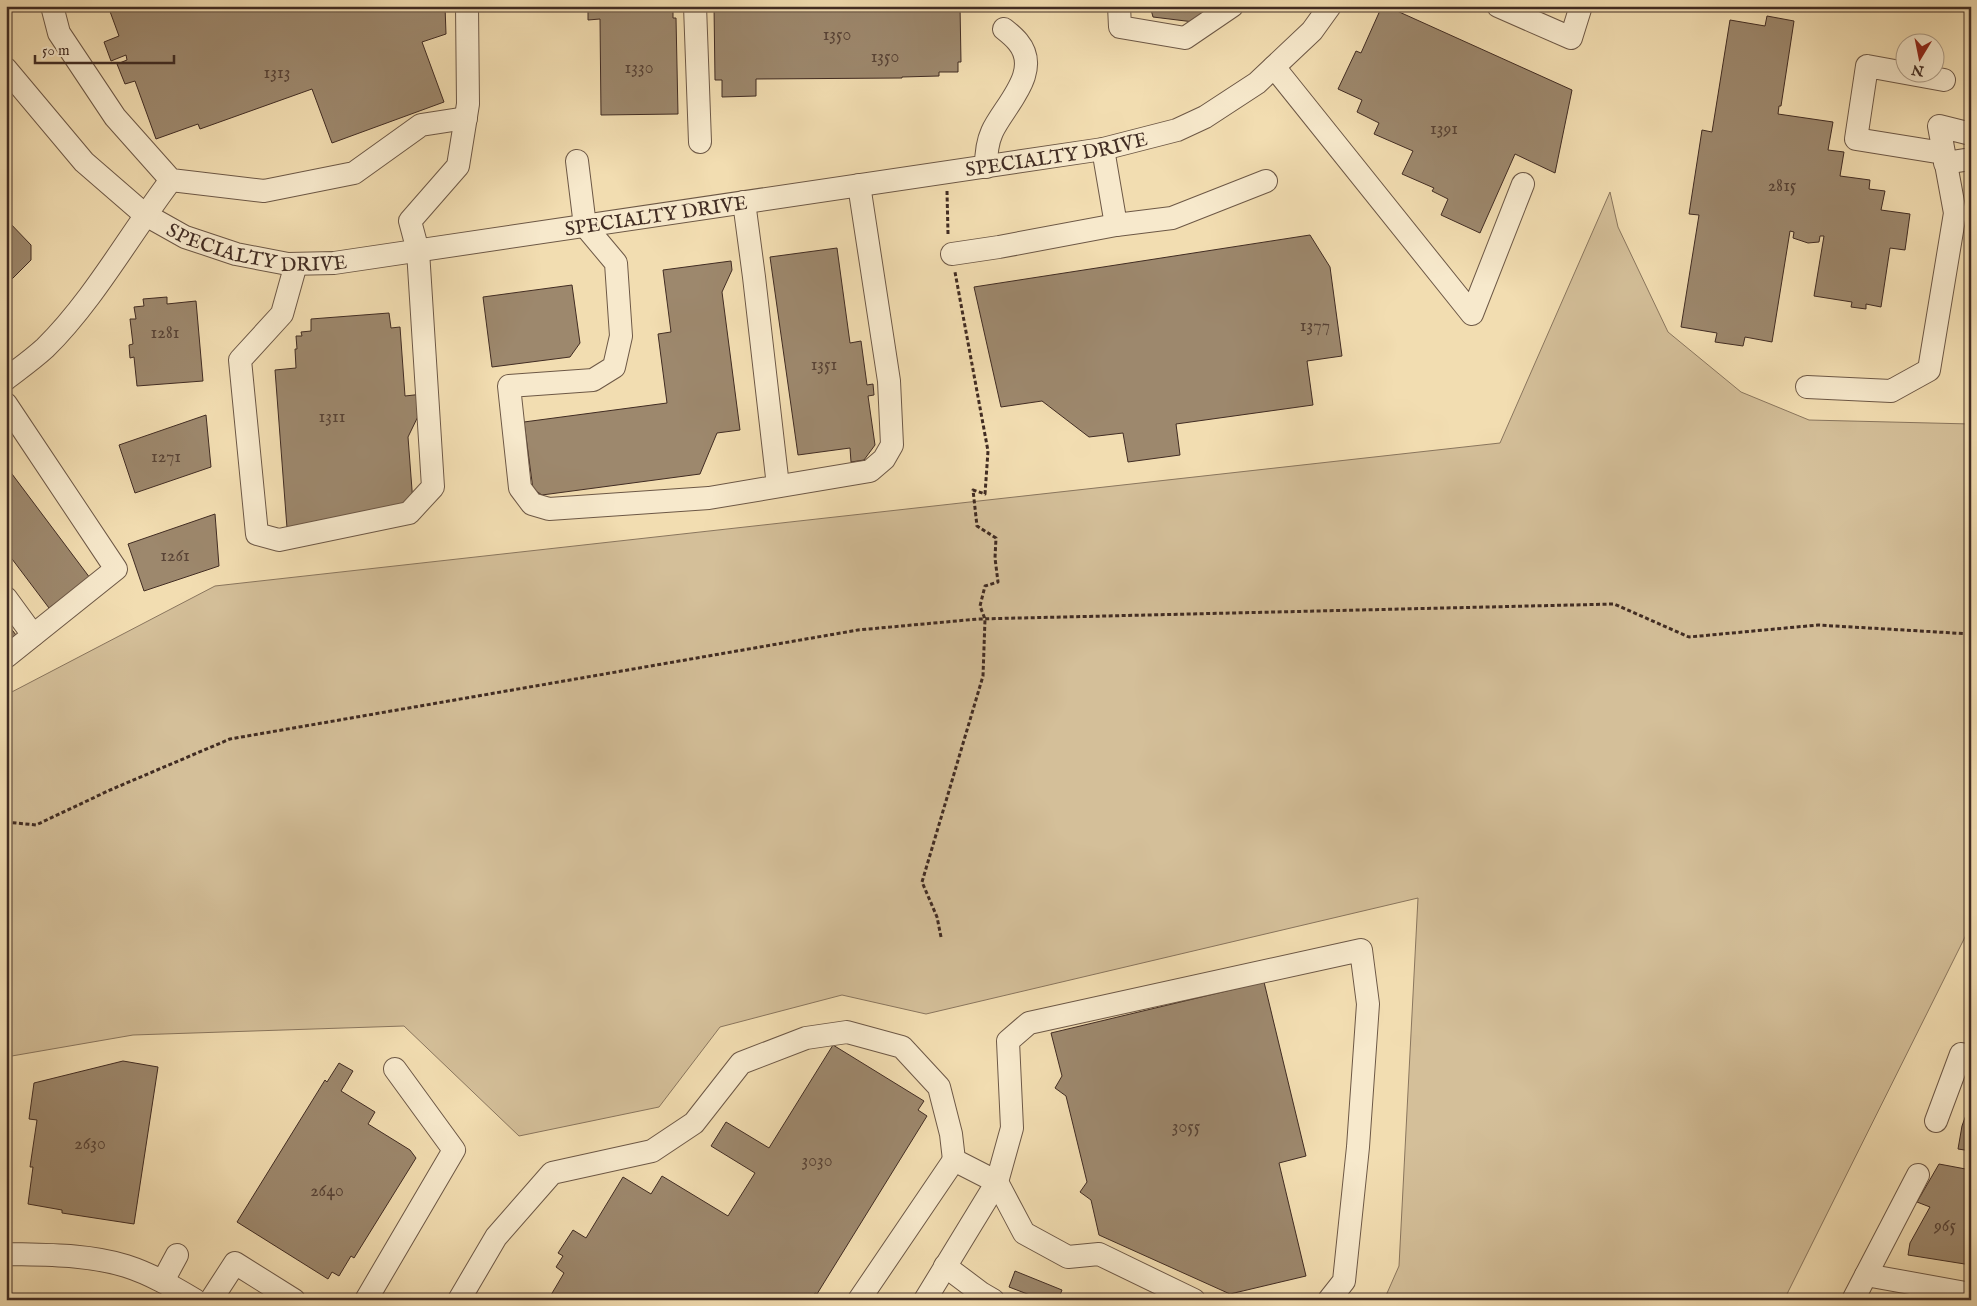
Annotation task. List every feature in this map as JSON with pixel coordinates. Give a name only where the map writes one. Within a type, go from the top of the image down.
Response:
[{"type":"street","points":[[52,6],[59,33],[115,118],[171,180],[264,190],[354,173],[421,125],[466,118]]},
{"type":"street","points":[[296,264],[282,314],[240,360],[257,534],[279,540],[409,513],[433,487],[418,251],[410,221],[458,166],[468,104],[467,6]]},
{"type":"street","points":[[695,6],[700,142]]},
{"type":"street","points":[[1119,6],[1120,27],[1186,38],[1232,6]]},
{"type":"street","name":"SPECIALTY DRIVE","points":[[6,69],[84,162],[144,214],[184,237],[236,254],[296,264],[334,263],[1103,149],[1177,130],[1205,117],[1257,83],[1312,31],[1330,6]]},
{"type":"street","points":[[1498,6],[1570,38],[1581,6]]},
{"type":"street","points":[[986,166],[986,154],[992,133],[1022,82],[1025,68],[1020,44],[1004,29]]},
{"type":"street","points":[[1894,71],[1867,66],[1856,138],[1944,158],[1971,159]]},
{"type":"street","points":[[1274,67],[1472,314],[1523,184]]},
{"type":"street","points":[[1807,387],[1891,391],[1929,370],[1955,213],[1939,126],[1971,134]]},
{"type":"street","points":[[1103,149],[1116,225]]},
{"type":"street","points":[[577,161],[585,226],[616,263],[621,336],[614,367],[593,380],[510,386],[520,488],[532,504],[549,509],[709,498],[870,471],[884,459],[892,444],[889,381],[859,185]]},
{"type":"street","points":[[6,379],[45,348],[83,305],[144,214],[171,180]]},
{"type":"street","points":[[952,254],[1116,225],[1172,218],[1266,181]]},
{"type":"street","points":[[744,202],[778,486]]},
{"type":"street","points":[[6,404],[116,568],[6,657]]},
{"type":"street","points":[[6,598],[33,635]]},
{"type":"street","points":[[925,1300],[997,1182],[1012,1128],[1008,1041],[1029,1023],[1362,950],[1368,1004],[1358,1147],[1344,1281],[1329,1300]]},
{"type":"street","points":[[459,1300],[496,1237],[552,1173],[652,1151],[694,1123],[741,1063],[806,1038],[847,1032],[902,1047],[940,1087],[951,1134],[954,1160],[859,1300]]},
{"type":"street","points":[[1936,1121],[1961,1054],[1971,1056]]},
{"type":"street","points":[[366,1300],[454,1150],[394,1069]]},
{"type":"street","points":[[954,1160],[997,1182],[1024,1233],[1068,1257],[1099,1254],[1194,1300]]},
{"type":"street","points":[[1853,1300],[1918,1175]]},
{"type":"street","points":[[6,1254],[68,1255],[125,1266],[163,1281],[195,1300]]},
{"type":"street","points":[[163,1281],[178,1255]]},
{"type":"street","points":[[212,1300],[235,1263],[294,1300]]},
{"type":"street","points":[[945,1266],[981,1293],[994,1300]]},
{"type":"street","points":[[1866,1274],[1971,1294]]},
{"type":"path","points":[[941,937],[937,917],[922,882],[983,676],[986,619],[980,606],[986,586],[998,582],[995,558],[996,538],[977,526],[973,490],[985,494],[988,451],[948,230],[946,172]]},
{"type":"path","points":[[6,822],[36,825],[110,790],[230,739],[858,630],[986,619],[1614,604],[1689,637],[1818,626],[1971,634]]},
{"type":"shaded area","points":[[1610,192],[1618,227],[1668,332],[1741,392],[1809,420],[1971,424],[1971,925],[1784,1300],[1384,1300],[1399,1266],[1418,898],[926,1014],[842,995],[720,1027],[659,1107],[519,1136],[404,1026],[133,1035],[6,1057],[6,695],[215,586],[1500,443]]},
{"type":"building","points":[[108,6],[445,6],[446,34],[422,42],[444,102],[332,143],[312,89],[200,129],[198,124],[156,139],[135,81],[125,84],[117,64],[127,60],[126,55],[111,61],[104,42],[119,36]]},
{"type":"building","points":[[588,6],[673,6],[673,18],[676,18],[678,114],[601,115],[600,19],[588,20]]},
{"type":"building","points":[[714,6],[960,6],[961,62],[958,62],[958,72],[939,72],[939,76],[756,79],[756,96],[722,97],[722,80],[715,80]]},
{"type":"building","points":[[1150,6],[1224,6],[1202,23],[1153,17]]},
{"type":"building","points":[[1382,6],[1386,6],[1572,90],[1555,173],[1515,154],[1480,233],[1441,215],[1448,199],[1432,191],[1434,188],[1402,174],[1413,151],[1374,134],[1379,123],[1357,112],[1362,100],[1338,89],[1356,51],[1361,53]]},
{"type":"building","points":[[1767,16],[1794,21],[1781,106],[1779,106],[1778,114],[1833,122],[1828,150],[1844,152],[1840,176],[1870,180],[1869,189],[1885,191],[1881,210],[1910,214],[1905,250],[1890,248],[1881,307],[1866,304],[1866,309],[1851,307],[1852,302],[1814,296],[1824,236],[1820,236],[1819,242],[1808,243],[1793,238],[1794,232],[1790,231],[1772,342],[1745,337],[1743,346],[1715,342],[1717,333],[1681,327],[1699,215],[1689,214],[1702,130],[1712,132],[1730,20],[1765,26]]},
{"type":"building","points":[[6,219],[31,245],[31,260],[6,285]]},
{"type":"building","points":[[1310,235],[1330,267],[1342,356],[1307,361],[1313,405],[1176,424],[1180,455],[1128,462],[1123,433],[1089,437],[1042,401],[1001,407],[974,287]]},
{"type":"building","points":[[837,248],[850,343],[861,341],[867,385],[873,384],[874,395],[868,396],[875,445],[864,460],[851,462],[850,448],[798,455],[770,257]]},
{"type":"building","points":[[731,261],[732,270],[722,292],[740,430],[717,433],[700,474],[542,495],[533,489],[524,422],[667,403],[658,334],[671,332],[663,270]]},
{"type":"building","points":[[572,285],[580,343],[570,357],[492,367],[483,297]]},
{"type":"building","points":[[167,297],[167,304],[196,301],[203,381],[137,386],[134,357],[130,358],[129,345],[133,344],[130,319],[136,319],[134,307],[144,306],[143,299]]},
{"type":"building","points":[[389,313],[391,328],[400,327],[405,396],[423,394],[424,404],[408,437],[413,503],[287,528],[275,370],[296,368],[296,336],[302,336],[301,332],[311,331],[311,319]]},
{"type":"building","points":[[206,415],[211,467],[135,493],[119,445]]},
{"type":"building","points":[[6,466],[90,578],[49,608],[6,551]]},
{"type":"building","points":[[215,514],[219,566],[144,591],[128,544]]},
{"type":"building","points":[[6,622],[16,635],[6,642]]},
{"type":"building","points":[[1264,982],[1306,1156],[1279,1163],[1306,1276],[1230,1294],[1099,1235],[1091,1200],[1080,1192],[1087,1182],[1066,1096],[1055,1088],[1062,1076],[1051,1033]]},
{"type":"building","points":[[833,1045],[924,1101],[918,1110],[927,1116],[817,1294],[815,1293],[810,1300],[548,1300],[564,1273],[556,1267],[563,1256],[558,1253],[573,1230],[586,1238],[623,1177],[651,1194],[662,1176],[728,1216],[755,1173],[711,1146],[726,1122],[769,1148]]},
{"type":"building","points":[[123,1061],[158,1067],[134,1224],[62,1213],[62,1210],[28,1204],[33,1167],[30,1167],[37,1120],[29,1119],[34,1083]]},
{"type":"building","points":[[339,1063],[353,1071],[341,1091],[375,1112],[368,1124],[410,1150],[416,1158],[354,1258],[351,1256],[339,1276],[332,1272],[328,1279],[237,1222],[325,1080],[327,1082]]},
{"type":"building","points":[[1971,1101],[1971,1151],[1958,1149],[1962,1126]]},
{"type":"building","points":[[1939,1164],[1971,1170],[1971,1265],[1908,1255],[1910,1243],[1930,1207],[1917,1202]]},
{"type":"building","points":[[1015,1271],[1062,1290],[1058,1300],[1043,1300],[1009,1287]]}]
